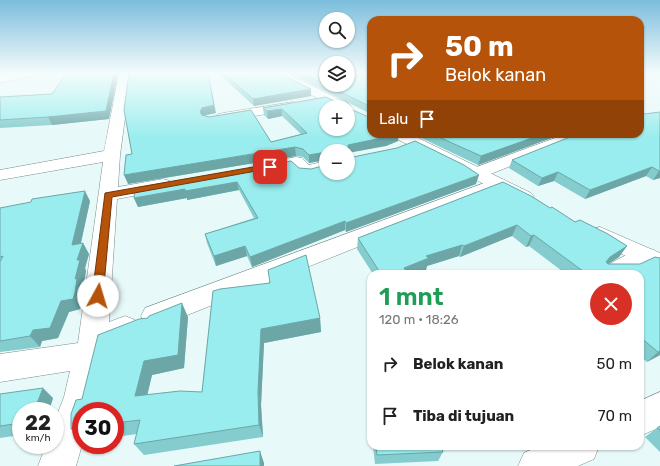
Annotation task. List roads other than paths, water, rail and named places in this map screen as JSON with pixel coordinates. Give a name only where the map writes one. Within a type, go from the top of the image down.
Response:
[{"type":"street","points":[[57,466],[80,397],[91,347],[112,155],[122,95]]},
{"type":"street","points":[[320,95],[328,99]]},
{"type":"street","points":[[210,119],[328,99]]},
{"type":"street","points":[[477,173],[569,138]]},
{"type":"street","points":[[403,142],[477,173],[540,204]]},
{"type":"street","points":[[0,175],[112,155]]},
{"type":"street","points":[[250,170],[296,162],[306,172],[319,168]]},
{"type":"street","points":[[108,195],[179,183]]},
{"type":"street","points":[[0,368],[91,347],[498,184]]},
{"type":"street","points":[[583,225],[653,259]]},
{"type":"street","points":[[623,270],[653,259]]},
{"type":"street","points":[[644,417],[660,409]]},
{"type":"street","points":[[537,466],[573,450]]}]
